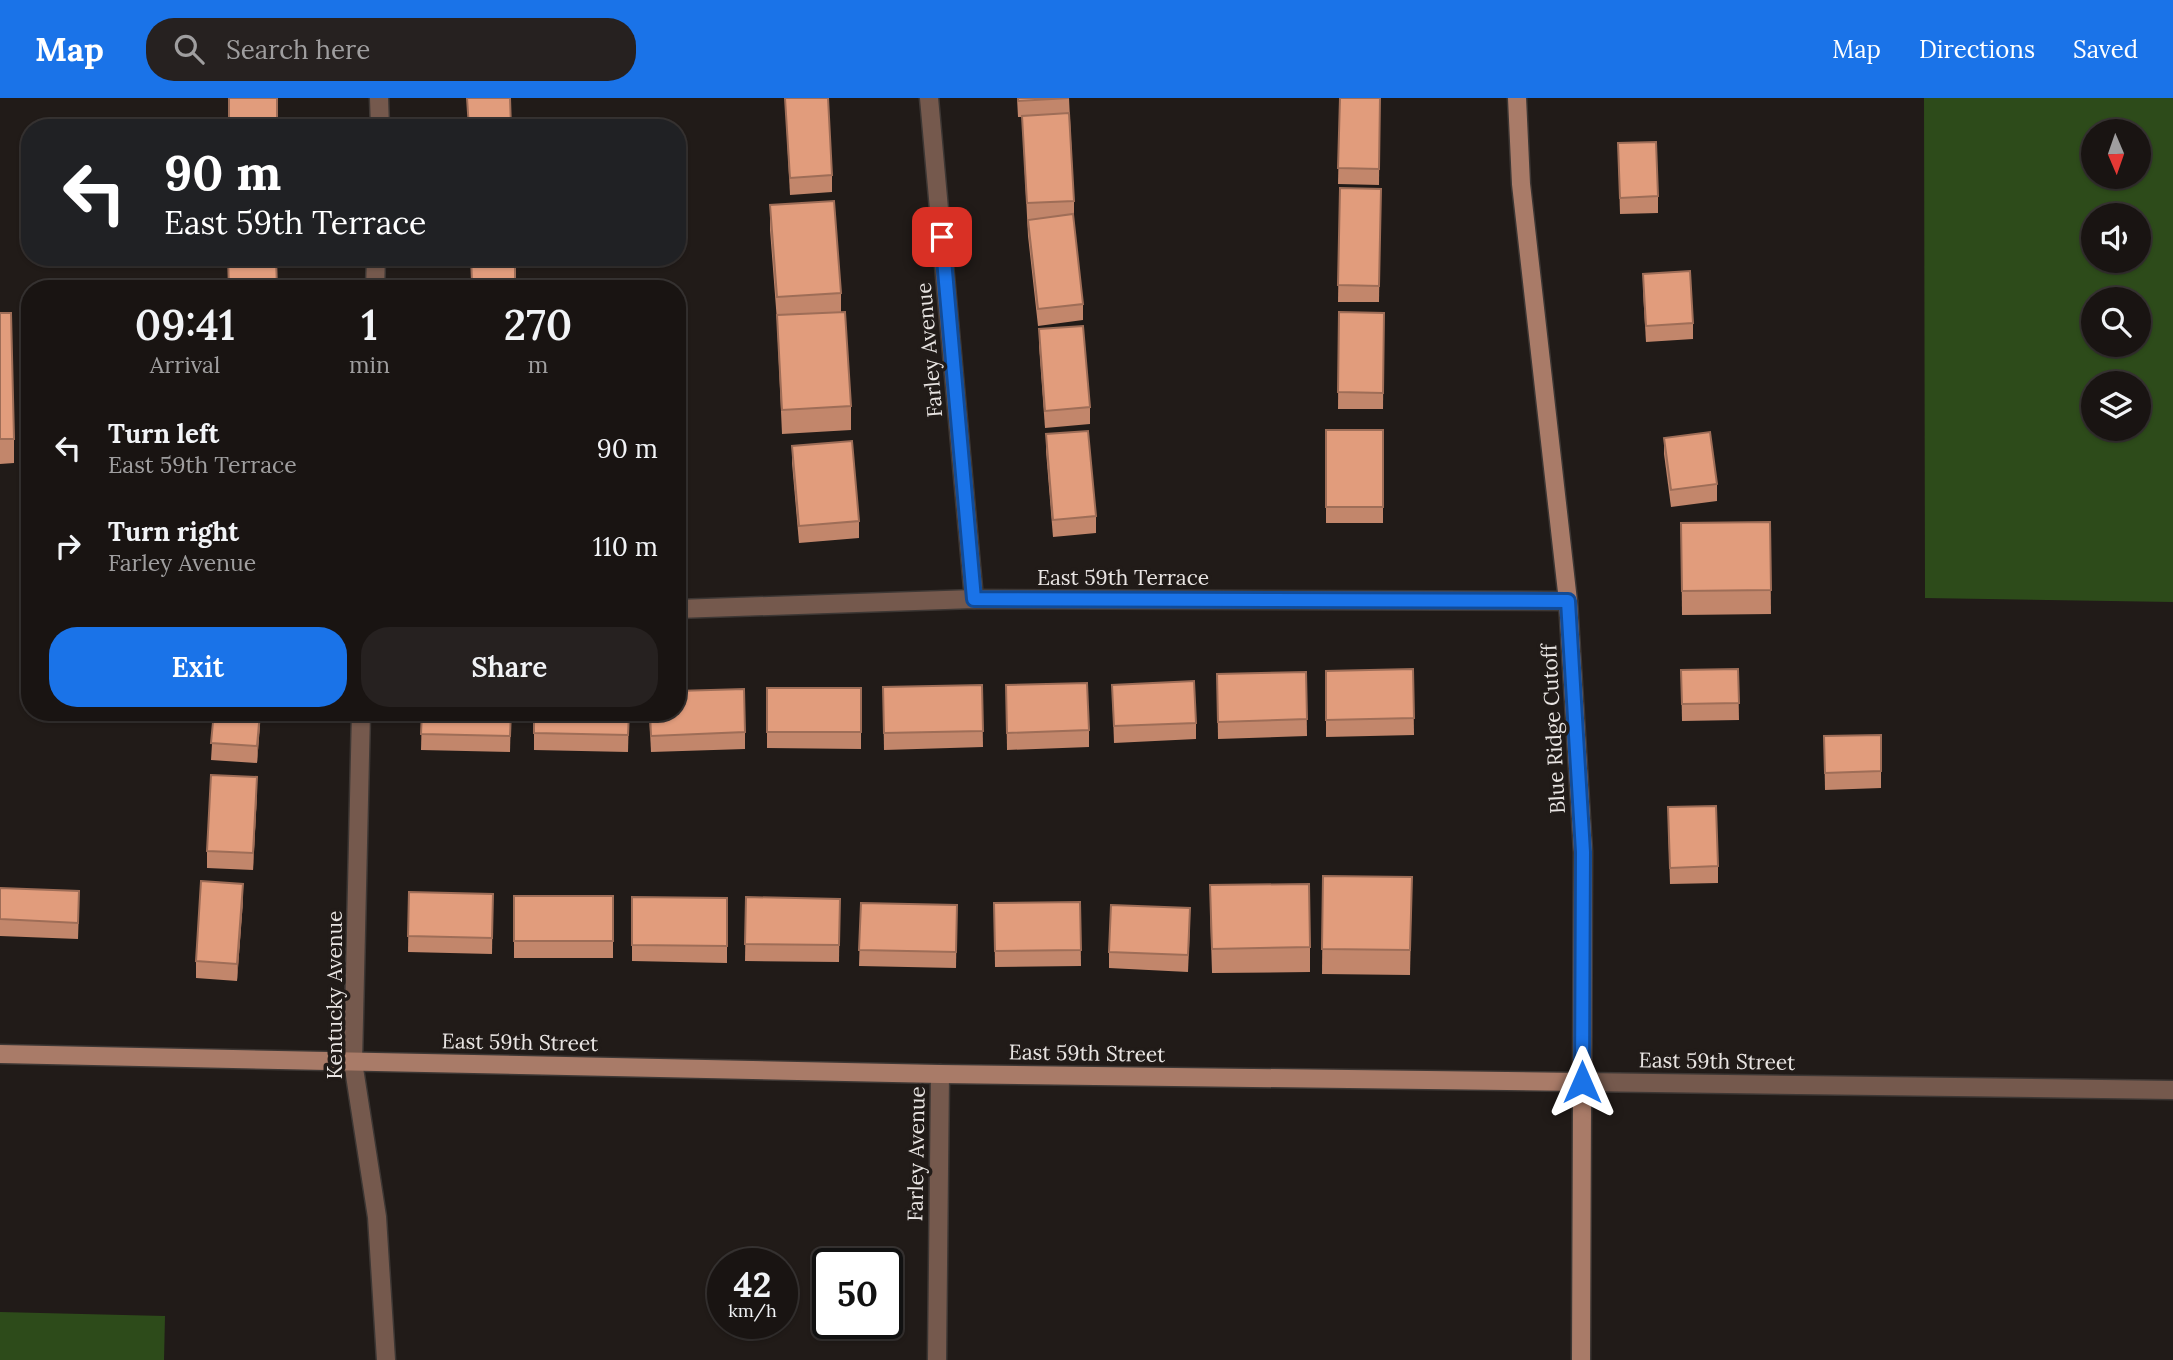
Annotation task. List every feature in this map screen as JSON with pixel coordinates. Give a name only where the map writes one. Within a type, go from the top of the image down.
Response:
[{"type":"street","points":[[379,98],[380,119]]},
{"type":"street","name":"Farley Avenue","points":[[929,98],[974,599]]},
{"type":"street","name":"Blue Ridge Cutoff","points":[[1517,98],[1521,184],[1568,601],[1583,852],[1581,1360]]},
{"type":"street","name":"East 59th Terrace","points":[[686,609],[974,599],[1568,601]]},
{"type":"street","name":"Kentucky Avenue","points":[[361,721],[353,1062],[377,1217],[387,1360]]},
{"type":"street","name":"East 59th Street","points":[[0,1054],[940,1074],[2173,1090]]},
{"type":"street","name":"Farley Avenue","points":[[937,1360],[940,1074]]},
{"type":"green space","points":[[1924,98],[2173,98],[2173,602],[1925,598]]},
{"type":"green space","points":[[0,1312],[165,1316],[164,1360],[0,1360]]},
{"type":"building","points":[[229,98],[277,98],[277,119],[229,119]]},
{"type":"building","points":[[467,98],[510,98],[511,119],[468,119]]},
{"type":"building","points":[[785,98],[828,98],[832,175],[790,178]]},
{"type":"building","points":[[1018,98],[1069,98],[1018,101]]},
{"type":"building","points":[[1340,98],[1380,98],[1379,169],[1338,168]]},
{"type":"building","points":[[1069,113],[1074,201],[1027,203],[1022,116]]},
{"type":"building","points":[[1656,142],[1658,196],[1620,198],[1618,143]]},
{"type":"building","points":[[1340,188],[1381,189],[1379,286],[1338,285]]},
{"type":"building","points":[[834,201],[841,293],[777,297],[770,205]]},
{"type":"building","points":[[1073,214],[1083,304],[1038,309],[1028,220]]},
{"type":"building","points":[[228,266],[276,266],[277,280],[229,280]]},
{"type":"building","points":[[471,266],[515,266],[515,280],[472,280]]},
{"type":"building","points":[[1690,271],[1693,323],[1646,326],[1643,274]]},
{"type":"building","points":[[845,312],[851,406],[782,410],[777,315]]},
{"type":"building","points":[[1339,312],[1384,313],[1383,393],[1338,392]]},
{"type":"building","points":[[0,313],[11,313],[14,439],[0,439]]},
{"type":"building","points":[[1083,326],[1090,407],[1045,411],[1039,329]]},
{"type":"building","points":[[1326,430],[1383,430],[1383,507],[1326,507]]},
{"type":"building","points":[[1088,431],[1096,516],[1053,520],[1046,434]]},
{"type":"building","points":[[1710,432],[1717,484],[1671,490],[1664,438]]},
{"type":"building","points":[[852,441],[859,521],[799,526],[792,446]]},
{"type":"building","points":[[1770,522],[1771,590],[1682,591],[1681,523]]},
{"type":"building","points":[[1413,669],[1414,718],[1326,720],[1326,671]]},
{"type":"building","points":[[1738,669],[1739,703],[1682,704],[1681,670]]},
{"type":"building","points":[[1306,672],[1307,719],[1218,722],[1217,674]]},
{"type":"building","points":[[1194,681],[1196,723],[1114,726],[1112,685]]},
{"type":"building","points":[[1087,683],[1089,730],[1007,733],[1006,685]]},
{"type":"building","points":[[982,685],[983,731],[884,733],[883,687]]},
{"type":"building","points":[[767,688],[861,688],[861,732],[767,732]]},
{"type":"building","points":[[744,689],[745,732],[651,736],[650,721],[686,721],[686,691]]},
{"type":"building","points":[[213,721],[259,721],[257,746],[211,743]]},
{"type":"building","points":[[422,721],[511,721],[510,736],[421,734]]},
{"type":"building","points":[[534,721],[629,721],[628,735],[534,733]]},
{"type":"building","points":[[1881,735],[1881,771],[1825,773],[1824,736]]},
{"type":"building","points":[[211,775],[257,777],[253,853],[207,851]]},
{"type":"building","points":[[1716,806],[1718,866],[1670,868],[1668,807]]},
{"type":"building","points":[[1323,876],[1412,877],[1410,950],[1322,949]]},
{"type":"building","points":[[201,881],[243,884],[237,964],[196,961]]},
{"type":"building","points":[[1309,884],[1310,947],[1212,949],[1210,885]]},
{"type":"building","points":[[0,888],[79,891],[78,923],[0,919]]},
{"type":"building","points":[[409,892],[493,894],[492,938],[408,936]]},
{"type":"building","points":[[514,896],[613,896],[613,941],[514,941]]},
{"type":"building","points":[[632,897],[727,898],[727,946],[632,945]]},
{"type":"building","points":[[746,897],[840,899],[839,945],[745,944]]},
{"type":"building","points":[[1080,902],[1081,950],[995,951],[994,903]]},
{"type":"building","points":[[861,903],[957,905],[956,952],[859,950]]},
{"type":"building","points":[[1111,905],[1190,908],[1188,955],[1109,952]]},
{"type":"route","points":[[942,237],[974,599],[1568,601],[1583,852],[1582,1082]]}]
